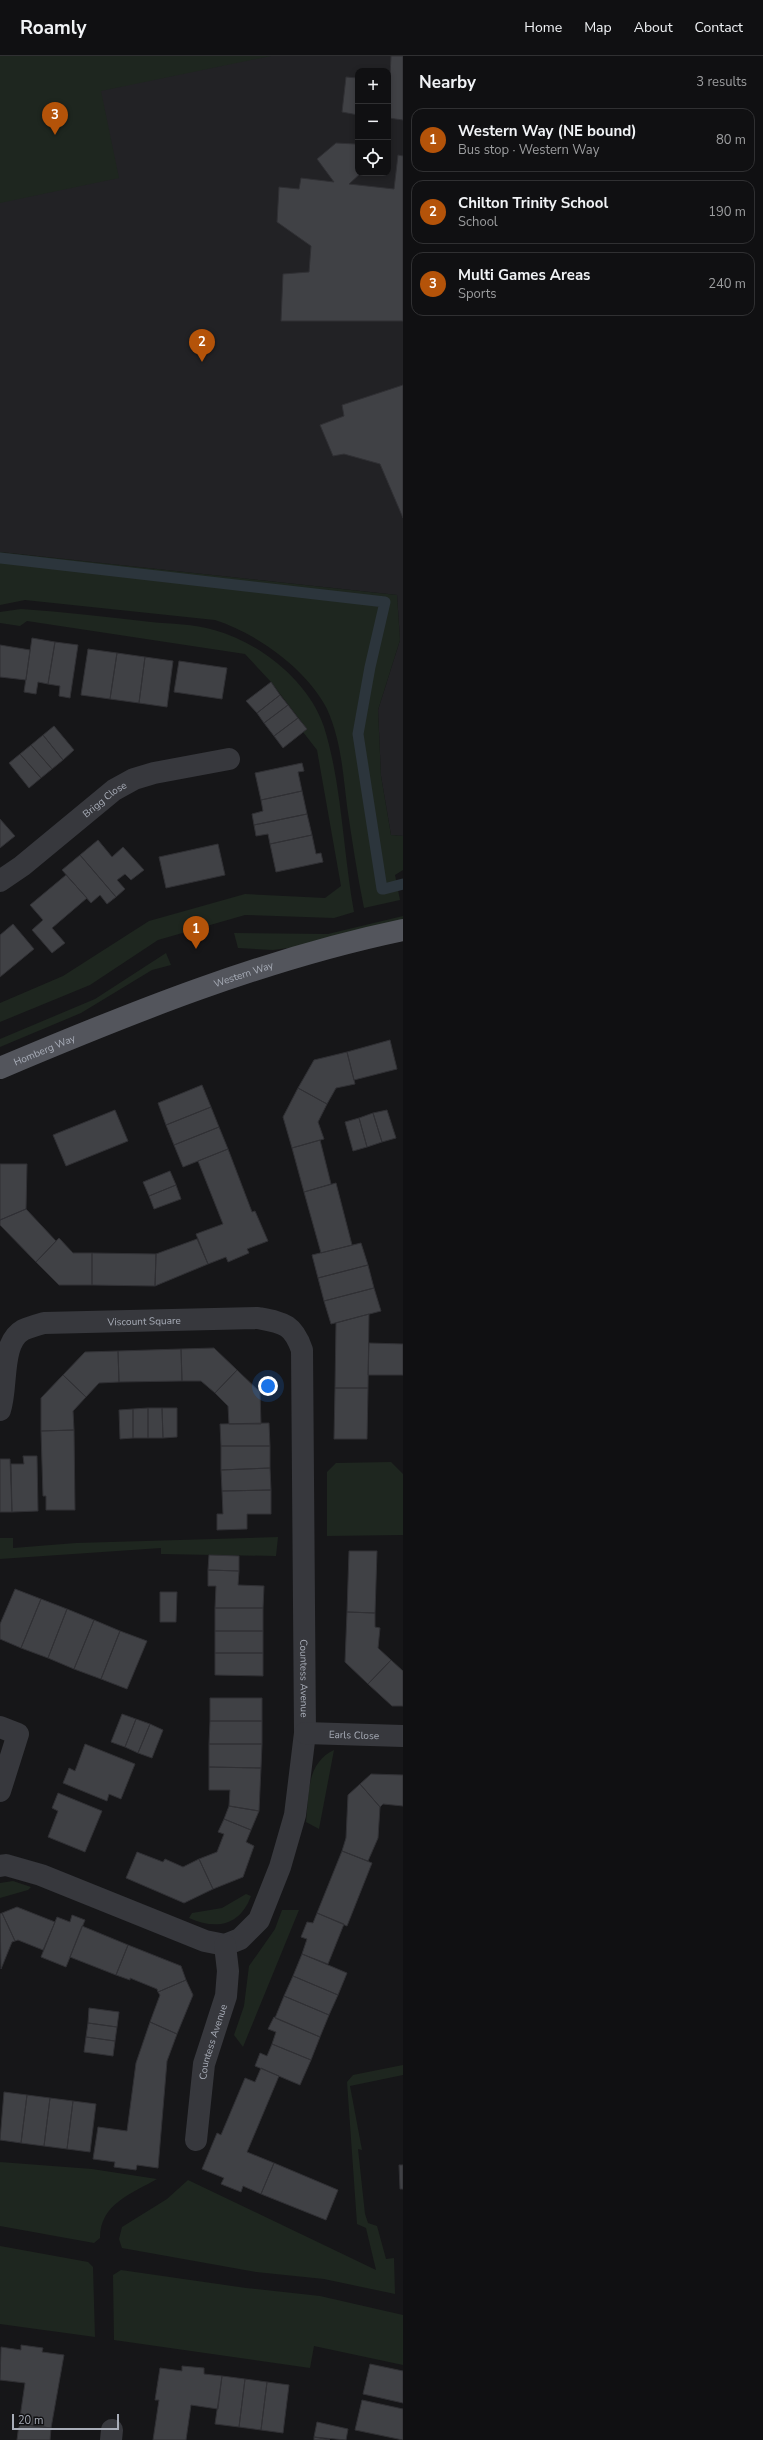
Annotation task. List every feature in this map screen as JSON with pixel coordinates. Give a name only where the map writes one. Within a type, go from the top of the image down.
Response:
[{"type":"main road","name":"Western Way","points":[[89,1031],[148,1008],[281,963],[364,938],[403,930]]},
{"type":"main road","name":"Homberg Way","points":[[0,1068],[89,1031]]},
{"type":"street","name":"Brigg Close","points":[[0,881],[22,866],[114,790],[134,779],[154,773],[228,759]]},
{"type":"street","name":"Viscount Square","points":[[0,1410],[3,1400],[4,1367],[8,1345],[22,1330],[44,1323],[236,1318],[258,1318],[276,1322],[297,1334],[302,1350],[304,1387]]},
{"type":"street","name":"Countess Avenue","points":[[196,2140],[204,2064],[226,1996],[228,1972],[225,1945],[240,1940],[259,1920],[280,1867],[295,1815],[305,1733],[304,1387]]},
{"type":"street","points":[[0,1726],[18,1734],[0,1791]]},
{"type":"street","name":"Earls Close","points":[[305,1733],[403,1736]]},
{"type":"street","points":[[0,1866],[6,1865],[41,1875],[205,1941],[225,1945]]},
{"type":"shaded area","points":[[0,56],[403,56],[403,836],[391,835],[381,776],[378,710],[400,640],[397,595],[0,552]]},
{"type":"shaded area","points":[[0,56],[271,56],[101,91],[119,178],[0,203]]},
{"type":"shaded area","points":[[0,552],[397,595],[400,640],[378,710],[381,776],[391,835],[403,836],[403,870],[395,875],[400,900],[364,908],[347,806],[341,757],[332,721],[318,694],[294,667],[263,643],[231,626],[215,620],[25,600],[0,605]]},
{"type":"shaded area","points":[[21,609],[199,626],[231,636],[248,644],[265,654],[280,666],[307,694],[317,710],[324,727],[339,795],[354,912],[334,918],[245,915],[158,940],[90,985],[0,1022],[0,1003],[63,976],[149,921],[245,894],[325,898],[341,886],[317,750],[303,732],[307,729],[271,682],[245,654],[27,621],[20,626],[0,623],[0,612]]},
{"type":"shaded area","points":[[403,916],[403,922],[303,946],[273,950],[238,948],[234,933],[328,934]]},
{"type":"shaded area","points":[[166,953],[171,965],[152,970],[81,1013],[0,1047],[0,1039],[95,999]]},
{"type":"shaded area","points":[[391,1462],[403,1474],[403,1535],[327,1536],[327,1472],[336,1463]]},
{"type":"shaded area","points":[[278,1537],[276,1556],[161,1554],[161,1548],[0,1559],[0,1538],[13,1538],[13,1548],[76,1543]]},
{"type":"shaded area","points":[[334,1750],[319,1829],[306,1822],[309,1791],[314,1771],[318,1763]]},
{"type":"shaded area","points":[[13,1881],[31,1887],[28,1890],[0,1898],[0,1883]]},
{"type":"shaded area","points":[[246,1894],[251,1896],[246,1906],[240,1914],[226,1923],[209,1924],[189,1918],[192,1913],[222,1908]]},
{"type":"shaded area","points":[[282,1910],[299,1910],[243,2047],[234,2035],[244,2006],[249,1966],[275,1929]]},
{"type":"shaded area","points":[[403,2065],[403,2075],[350,2086],[362,2150],[358,2149],[365,2214],[368,2223],[377,2226],[386,2259],[394,2258],[395,2294],[324,2279],[256,2272],[122,2248],[119,2239],[122,2227],[167,2199],[188,2180],[376,2270],[366,2228],[357,2224],[347,2082],[353,2075]]},
{"type":"shaded area","points":[[0,2162],[92,2169],[157,2179],[128,2195],[111,2208],[101,2226],[100,2238],[94,2243],[0,2226]]},
{"type":"shaded area","points":[[0,2246],[88,2262],[93,2267],[95,2337],[0,2324]]},
{"type":"shaded area","points":[[121,2270],[246,2288],[320,2296],[403,2315],[403,2365],[314,2346],[310,2368],[114,2340],[113,2275]]},
{"type":"building","points":[[391,56],[403,56],[403,120],[391,118]]},
{"type":"building","points":[[346,77],[355,78],[355,114],[342,112]]},
{"type":"building","points":[[336,143],[355,144],[355,176],[358,176],[349,184],[394,189],[398,155],[403,156],[403,321],[281,321],[283,274],[309,272],[311,246],[277,222],[279,187],[299,189],[301,178],[334,182],[317,159]]},
{"type":"building","points":[[403,385],[403,518],[380,464],[344,454],[333,456],[320,425],[344,416],[342,405]]},
{"type":"building","points":[[32,638],[55,642],[48,684],[38,682],[36,694],[24,692]]},
{"type":"building","points":[[55,642],[78,645],[70,698],[59,696],[60,686],[48,684]]},
{"type":"building","points":[[0,645],[30,650],[26,680],[0,677]]},
{"type":"building","points":[[88,649],[117,653],[110,699],[81,695]]},
{"type":"building","points":[[117,653],[145,657],[139,703],[110,699]]},
{"type":"building","points":[[145,657],[173,661],[167,707],[139,703]]},
{"type":"building","points":[[179,661],[227,668],[222,699],[174,692]]},
{"type":"building","points":[[271,682],[280,695],[257,713],[246,701]]},
{"type":"building","points":[[280,695],[288,705],[264,723],[257,713]]},
{"type":"building","points":[[288,705],[298,718],[274,736],[264,723]]},
{"type":"building","points":[[298,718],[307,729],[283,748],[274,736]]},
{"type":"building","points":[[54,726],[74,750],[63,760],[43,735]]},
{"type":"building","points":[[43,735],[63,760],[52,769],[31,745]]},
{"type":"building","points":[[31,745],[52,769],[41,778],[20,754]]},
{"type":"building","points":[[20,754],[41,778],[29,788],[9,763]]},
{"type":"building","points":[[302,763],[304,771],[298,772],[302,791],[261,800],[255,773]]},
{"type":"building","points":[[302,791],[307,814],[254,825],[252,814],[263,811],[261,800]]},
{"type":"building","points":[[307,814],[312,835],[270,844],[268,834],[256,836],[254,825]]},
{"type":"building","points":[[0,819],[15,836],[0,848]]},
{"type":"building","points":[[312,835],[316,854],[321,853],[323,862],[276,872],[270,844]]},
{"type":"building","points":[[98,840],[112,857],[123,847],[144,870],[131,880],[125,874],[117,880],[125,889],[116,897],[80,855]]},
{"type":"building","points":[[218,844],[225,875],[166,888],[159,857]]},
{"type":"building","points":[[80,855],[116,897],[107,904],[100,895],[91,903],[62,870]]},
{"type":"building","points":[[66,875],[87,898],[52,928],[65,943],[52,953],[32,930],[43,920],[30,905]]},
{"type":"building","points":[[13,924],[34,949],[0,977],[0,935]]},
{"type":"building","points":[[390,1040],[397,1069],[354,1080],[347,1052]]},
{"type":"building","points":[[347,1052],[355,1084],[336,1088],[327,1104],[298,1088],[314,1060]]},
{"type":"building","points":[[202,1085],[211,1107],[166,1125],[158,1103]]},
{"type":"building","points":[[298,1088],[327,1104],[318,1122],[324,1139],[292,1148],[283,1117]]},
{"type":"building","points":[[211,1107],[219,1127],[174,1145],[166,1125]]},
{"type":"building","points":[[115,1110],[128,1141],[66,1166],[53,1135]]},
{"type":"building","points":[[387,1110],[396,1138],[382,1142],[373,1113]]},
{"type":"building","points":[[373,1113],[382,1142],[367,1147],[359,1118]]},
{"type":"building","points":[[359,1118],[367,1147],[353,1151],[345,1122]]},
{"type":"building","points":[[219,1127],[228,1149],[183,1167],[174,1145]]},
{"type":"building","points":[[320,1140],[331,1184],[304,1192],[292,1148]]},
{"type":"building","points":[[228,1149],[252,1212],[255,1211],[268,1241],[247,1249],[249,1253],[228,1262],[226,1257],[208,1264],[196,1234],[223,1224],[198,1161]]},
{"type":"building","points":[[0,1164],[27,1164],[26,1209],[0,1220]]},
{"type":"building","points":[[170,1171],[176,1185],[149,1196],[143,1182]]},
{"type":"building","points":[[336,1183],[352,1245],[321,1253],[304,1192]]},
{"type":"building","points":[[176,1185],[181,1199],[154,1209],[149,1196]]},
{"type":"building","points":[[26,1209],[56,1241],[36,1262],[0,1225],[0,1220]]},
{"type":"building","points":[[59,1238],[73,1253],[92,1253],[92,1285],[59,1285],[36,1262]]},
{"type":"building","points":[[197,1239],[208,1264],[155,1286],[156,1254]]},
{"type":"building","points":[[361,1243],[368,1265],[318,1278],[312,1255]]},
{"type":"building","points":[[92,1253],[156,1254],[155,1286],[92,1285]]},
{"type":"building","points":[[368,1265],[374,1288],[324,1301],[318,1278]]},
{"type":"building","points":[[374,1288],[381,1311],[331,1324],[324,1301]]},
{"type":"building","points":[[369,1314],[368,1388],[335,1388],[336,1323]]},
{"type":"building","points":[[369,1343],[403,1344],[403,1375],[368,1375]]},
{"type":"building","points":[[214,1348],[237,1370],[215,1393],[201,1381],[182,1381],[181,1349]]},
{"type":"building","points":[[181,1349],[182,1381],[119,1382],[118,1351]]},
{"type":"building","points":[[118,1351],[119,1382],[99,1383],[86,1397],[63,1375],[85,1352]]},
{"type":"building","points":[[237,1370],[260,1392],[261,1424],[229,1424],[228,1406],[215,1393]]},
{"type":"building","points":[[63,1375],[86,1397],[73,1411],[74,1430],[41,1431],[41,1398]]},
{"type":"building","points":[[335,1388],[368,1388],[367,1439],[334,1439]]},
{"type":"building","points":[[148,1408],[162,1408],[163,1438],[148,1438]]},
{"type":"building","points":[[148,1408],[148,1438],[133,1438],[133,1409]]},
{"type":"building","points":[[162,1408],[177,1408],[177,1437],[163,1438]]},
{"type":"building","points":[[133,1409],[133,1438],[120,1439],[119,1410]]},
{"type":"building","points":[[269,1423],[270,1446],[221,1446],[220,1424]]},
{"type":"building","points":[[74,1430],[75,1510],[46,1510],[46,1496],[43,1496],[41,1431]]},
{"type":"building","points":[[221,1446],[270,1446],[270,1468],[221,1470]]},
{"type":"building","points":[[23,1456],[37,1456],[38,1511],[12,1512],[11,1464],[24,1464]]},
{"type":"building","points":[[0,1459],[10,1459],[12,1512],[0,1512]]},
{"type":"building","points":[[270,1468],[271,1490],[222,1491],[221,1470]]},
{"type":"building","points":[[271,1490],[271,1514],[247,1514],[247,1529],[217,1530],[217,1514],[223,1514],[222,1491]]},
{"type":"building","points":[[349,1551],[377,1551],[375,1613],[347,1612]]},
{"type":"building","points":[[209,1555],[239,1556],[239,1571],[208,1570]]},
{"type":"building","points":[[208,1570],[239,1571],[238,1585],[264,1586],[263,1608],[215,1608],[216,1586],[208,1586]]},
{"type":"building","points":[[15,1589],[41,1599],[21,1648],[0,1639],[0,1624]]},
{"type":"building","points":[[160,1592],[177,1592],[176,1622],[160,1622]]},
{"type":"building","points":[[41,1599],[67,1609],[48,1658],[21,1648]]},
{"type":"building","points":[[215,1608],[263,1608],[263,1631],[215,1631]]},
{"type":"building","points":[[67,1609],[94,1620],[74,1669],[48,1658]]},
{"type":"building","points":[[347,1612],[375,1613],[375,1627],[380,1628],[378,1648],[391,1660],[368,1684],[345,1662]]},
{"type":"building","points":[[94,1620],[120,1631],[101,1679],[74,1669]]},
{"type":"building","points":[[120,1631],[147,1641],[127,1689],[101,1679]]},
{"type":"building","points":[[215,1631],[263,1631],[263,1653],[215,1653]]},
{"type":"building","points":[[215,1653],[263,1653],[263,1676],[215,1675]]},
{"type":"building","points":[[391,1660],[403,1671],[403,1706],[392,1706],[368,1684]]},
{"type":"building","points":[[210,1698],[262,1698],[262,1721],[210,1721]]},
{"type":"building","points":[[122,1714],[136,1719],[125,1747],[111,1742]]},
{"type":"building","points":[[136,1719],[150,1724],[138,1753],[125,1747]]},
{"type":"building","points":[[210,1721],[262,1721],[262,1744],[209,1744]]},
{"type":"building","points":[[150,1724],[163,1730],[152,1758],[138,1753]]},
{"type":"building","points":[[85,1744],[135,1764],[121,1799],[109,1794],[107,1801],[63,1783],[69,1768],[75,1771]]},
{"type":"building","points":[[209,1744],[262,1744],[261,1768],[209,1767]]},
{"type":"building","points":[[209,1767],[261,1768],[259,1811],[229,1806],[230,1790],[209,1790]]},
{"type":"building","points":[[371,1774],[403,1775],[403,1806],[383,1804],[380,1807],[360,1784]]},
{"type":"building","points":[[360,1784],[380,1807],[378,1838],[368,1861],[342,1851],[346,1838],[348,1795]]},
{"type":"building","points":[[58,1793],[102,1811],[85,1852],[48,1837],[58,1811],[52,1808]]},
{"type":"building","points":[[229,1806],[259,1811],[251,1830],[224,1819]]},
{"type":"building","points":[[224,1819],[251,1830],[246,1842],[254,1846],[243,1877],[213,1889],[199,1859],[217,1852],[224,1834],[218,1832]]},
{"type":"building","points":[[342,1851],[372,1863],[347,1926],[317,1913]]},
{"type":"building","points":[[137,1852],[163,1862],[165,1859],[183,1867],[199,1859],[213,1889],[184,1903],[126,1878]]},
{"type":"building","points":[[17,1907],[55,1922],[43,1950],[18,1940],[15,1941],[2,1913]]},
{"type":"building","points":[[2,1913],[15,1941],[12,1942],[1,1969],[0,1914]]},
{"type":"building","points":[[317,1913],[344,1924],[328,1964],[302,1954],[307,1939],[301,1937],[307,1922],[313,1923]]},
{"type":"building","points":[[72,1915],[85,1920],[66,1967],[41,1957],[57,1917],[70,1922]]},
{"type":"building","points":[[82,1926],[128,1945],[116,1975],[70,1957]]},
{"type":"building","points":[[128,1945],[181,1966],[186,1980],[158,1992],[157,1989],[130,1978],[130,1980],[116,1975]]},
{"type":"building","points":[[302,1954],[347,1973],[338,1995],[293,1976]]},
{"type":"building","points":[[293,1976],[338,1995],[329,2015],[284,1996]]},
{"type":"building","points":[[186,1980],[193,1995],[177,2034],[150,2022],[160,1995],[158,1992]]},
{"type":"building","points":[[284,1996],[329,2015],[320,2037],[275,2018]]},
{"type":"building","points":[[89,2008],[119,2012],[117,2027],[88,2023]]},
{"type":"building","points":[[274,2017],[320,2037],[311,2060],[272,2044],[276,2032],[268,2029]]},
{"type":"building","points":[[150,2022],[177,2034],[167,2061],[158,2168],[137,2165],[136,2170],[114,2167],[115,2162],[93,2159],[98,2127],[127,2131],[136,2063]]},
{"type":"building","points":[[88,2023],[117,2027],[115,2041],[86,2037]]},
{"type":"building","points":[[86,2037],[115,2041],[113,2056],[84,2052]]},
{"type":"building","points":[[272,2044],[311,2060],[300,2085],[255,2066],[260,2053],[267,2056]]},
{"type":"building","points":[[261,2068],[279,2076],[247,2152],[274,2163],[261,2194],[243,2186],[241,2192],[221,2184],[224,2178],[202,2169],[217,2133],[221,2135],[245,2078],[255,2082]]},
{"type":"building","points":[[4,2092],[27,2095],[21,2143],[0,2140]]},
{"type":"building","points":[[27,2095],[50,2098],[44,2146],[21,2143]]},
{"type":"building","points":[[50,2098],[73,2101],[67,2149],[44,2146]]},
{"type":"building","points":[[73,2101],[96,2104],[90,2152],[67,2149]]},
{"type":"building","points":[[274,2163],[338,2190],[326,2220],[261,2194]]},
{"type":"building","points":[[399,2165],[403,2165],[403,2189],[400,2189]]},
{"type":"building","points":[[21,2345],[43,2348],[42,2352],[64,2355],[51,2428],[19,2424],[25,2383],[0,2380],[1,2347],[21,2350]]},
{"type":"building","points":[[370,2364],[403,2371],[403,2403],[363,2394]]},
{"type":"building","points":[[182,2366],[204,2368],[204,2374],[222,2376],[218,2409],[191,2405],[186,2440],[153,2440],[159,2400],[155,2400],[160,2368],[182,2371]]},
{"type":"building","points":[[222,2376],[245,2379],[239,2427],[215,2424]]},
{"type":"building","points":[[245,2379],[267,2382],[261,2430],[239,2427]]},
{"type":"building","points":[[267,2382],[289,2385],[283,2433],[261,2430]]},
{"type":"building","points":[[362,2400],[403,2409],[403,2440],[355,2430]]},
{"type":"building","points":[[317,2422],[348,2429],[346,2440],[314,2437]]},
{"type":"building","points":[[19,2424],[51,2428],[50,2440],[17,2440]]},
{"type":"building","points":[[314,2437],[330,2440],[314,2440]]},
{"type":"waterway","points":[[0,558],[385,602],[370,667],[358,734],[382,889]]},
{"type":"waterway","points":[[384,889],[403,884]]},
{"type":"place","name":"Multi Games Areas","points":[[55,135]]},
{"type":"place","name":"Chilton Trinity School","points":[[202,362]]},
{"type":"place","name":"Western Way (NE bound)","points":[[196,949]]}]
